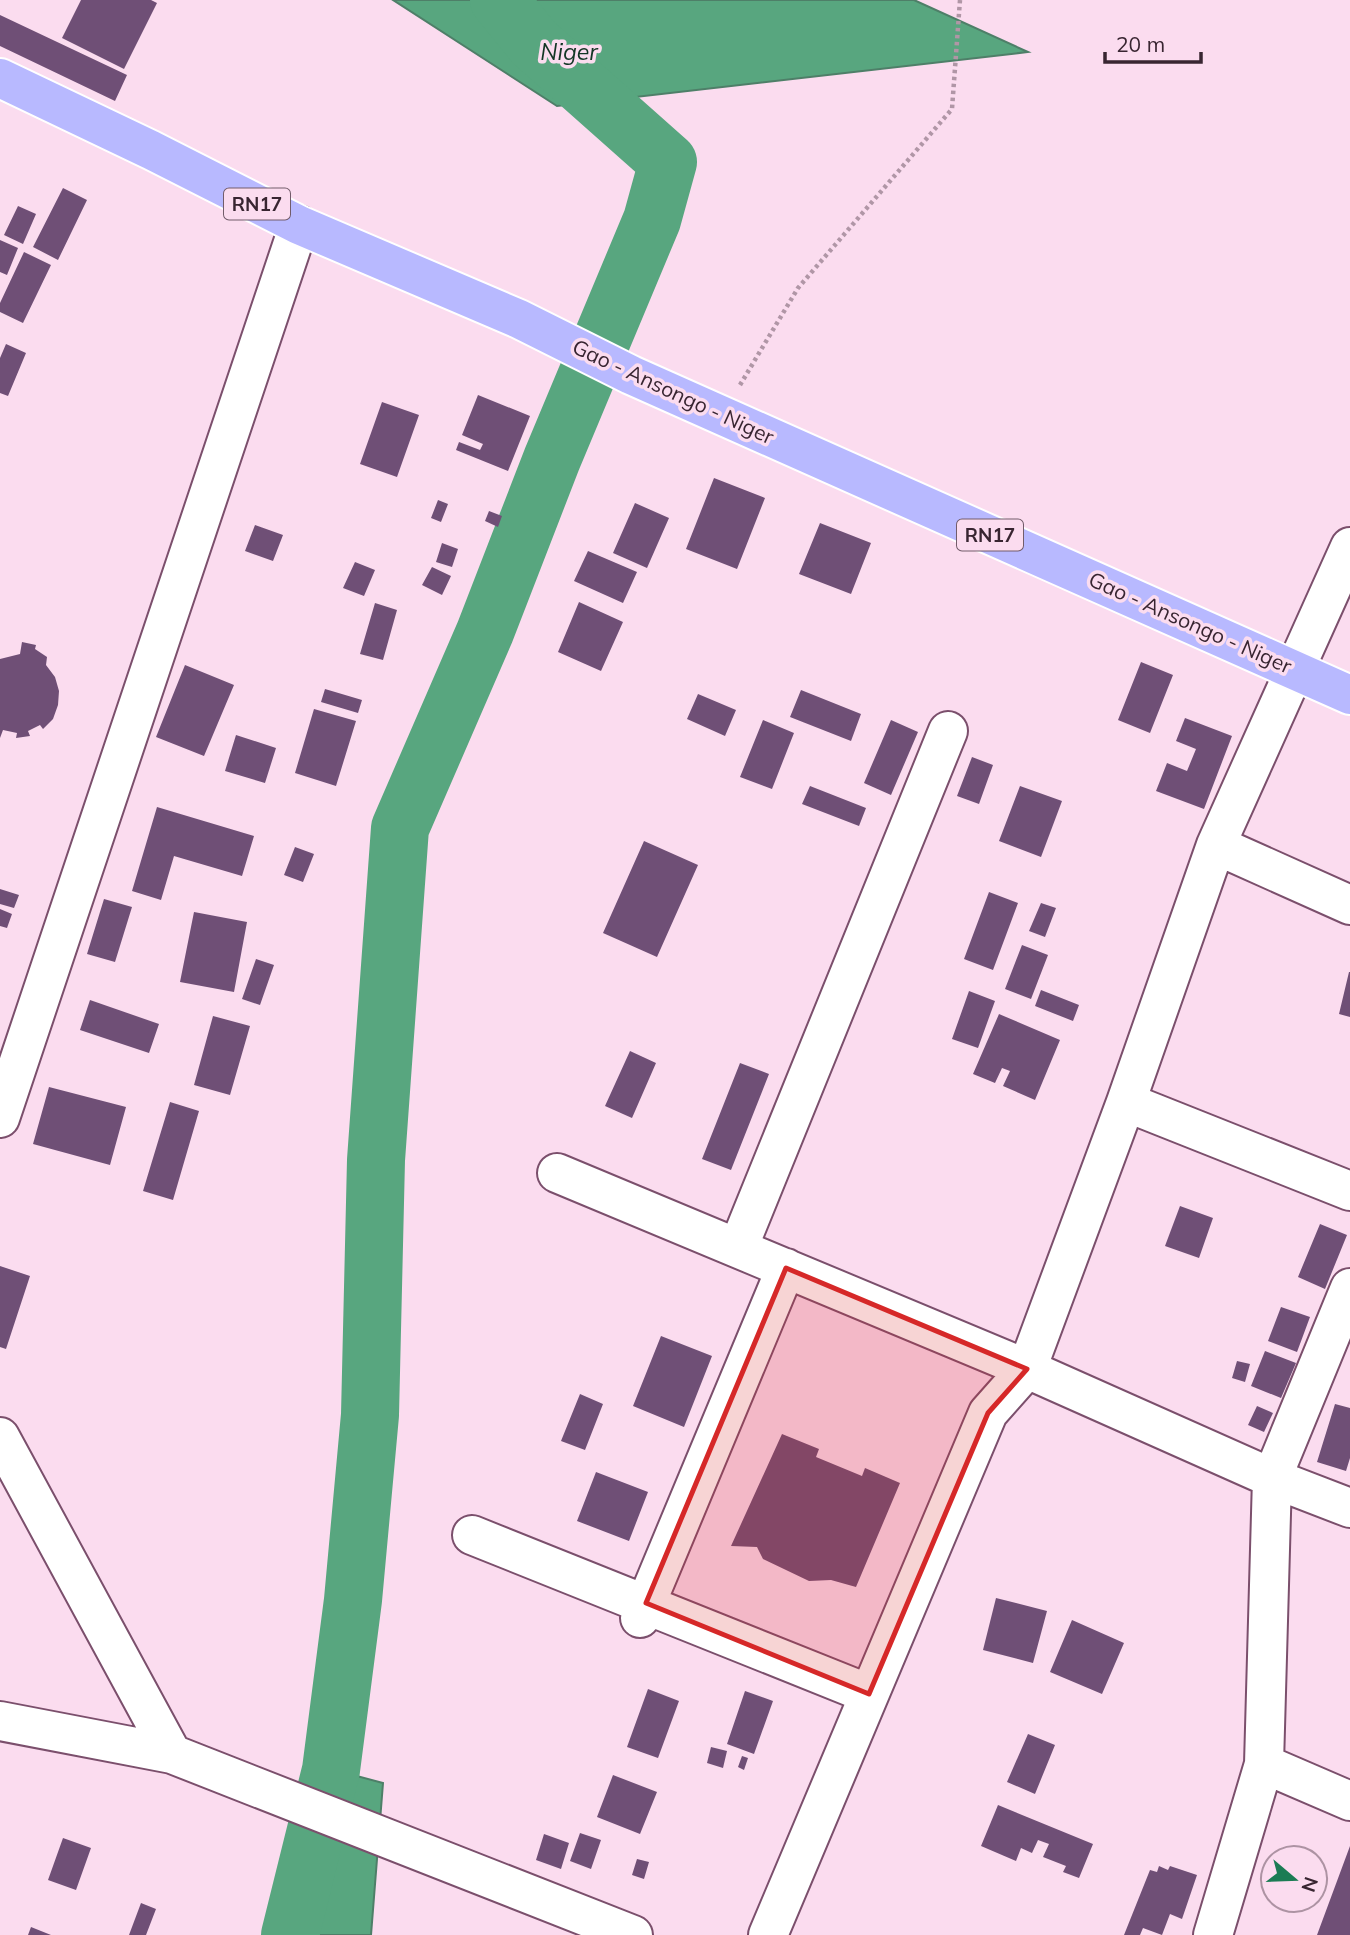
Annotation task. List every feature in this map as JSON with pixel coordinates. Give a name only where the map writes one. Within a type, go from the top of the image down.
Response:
[{"type":"main road","name":"Gao - Ansongo - Niger","points":[[0,78],[299,225],[519,319],[631,375],[1350,695]]},
{"type":"street","points":[[0,1118],[299,225]]},
{"type":"street","points":[[768,1935],[988,1413],[1027,1369],[1126,1102],[1216,845],[1350,547]]},
{"type":"street","points":[[738,1248],[948,731]]},
{"type":"street","points":[[1216,845],[1350,905]]},
{"type":"street","points":[[1126,1102],[1350,1191]]},
{"type":"street","points":[[557,1173],[1027,1369],[1272,1478],[1350,1508]]},
{"type":"street","points":[[643,1611],[786,1268]]},
{"type":"street","points":[[1213,1935],[1264,1764],[1272,1478],[1350,1288]]},
{"type":"street","points":[[0,1437],[172,1754]]},
{"type":"street","points":[[472,1535],[643,1611],[869,1694]]},
{"type":"street","points":[[0,1721],[172,1754],[633,1935]]},
{"type":"street","points":[[1264,1764],[1350,1801]]},
{"type":"path","points":[[722,416],[798,288],[952,109],[960,0]]},
{"type":"highlighted area","points":[[786,1268],[1027,1369],[988,1413],[869,1694],[646,1603]]},
{"type":"water","name":"Niger","points":[[393,0],[914,0],[1028,52],[557,106]]},
{"type":"water","points":[[308,1763],[383,1783],[371,1935],[274,1935]]},
{"type":"building","points":[[81,0],[151,0],[157,3],[124,69],[62,38]]},
{"type":"building","points":[[0,15],[127,75],[115,101],[0,46]]},
{"type":"building","points":[[63,188],[87,200],[58,260],[33,247]]},
{"type":"building","points":[[18,206],[36,214],[23,244],[4,235]]},
{"type":"building","points":[[0,240],[18,248],[7,275],[0,272]]},
{"type":"building","points":[[24,252],[51,265],[23,323],[0,312],[0,303]]},
{"type":"building","points":[[6,344],[26,353],[8,396],[0,393],[0,358]]},
{"type":"building","points":[[478,395],[530,416],[508,471],[456,450],[459,442],[480,450],[483,444],[462,435]]},
{"type":"building","points":[[382,402],[419,415],[397,477],[360,464]]},
{"type":"building","points":[[714,478],[765,498],[737,569],[686,549]]},
{"type":"building","points":[[438,500],[448,504],[441,522],[431,518]]},
{"type":"building","points":[[635,503],[669,518],[647,568],[613,553]]},
{"type":"building","points":[[489,511],[502,516],[498,527],[485,521]]},
{"type":"building","points":[[820,523],[871,543],[851,594],[799,574]]},
{"type":"building","points":[[255,525],[283,535],[273,561],[245,551]]},
{"type":"building","points":[[442,543],[458,549],[452,567],[436,562]]},
{"type":"building","points":[[588,551],[637,572],[623,603],[574,581]]},
{"type":"building","points":[[355,562],[375,570],[364,596],[343,588]]},
{"type":"building","points":[[432,567],[451,576],[442,595],[422,585]]},
{"type":"building","points":[[579,602],[623,622],[601,671],[558,652]]},
{"type":"building","points":[[375,603],[397,610],[383,660],[360,654]]},
{"type":"building","points":[[22,642],[36,645],[35,649],[47,657],[46,665],[55,677],[59,691],[58,705],[53,719],[43,729],[40,725],[28,731],[30,736],[16,738],[17,733],[3,730],[0,738],[0,659],[20,654]]},
{"type":"building","points":[[1141,662],[1173,675],[1150,733],[1118,720]]},
{"type":"building","points":[[185,665],[234,685],[204,756],[156,737]]},
{"type":"building","points":[[325,689],[362,700],[358,713],[321,702]]},
{"type":"building","points":[[801,690],[861,714],[851,741],[790,717]]},
{"type":"building","points":[[698,694],[736,710],[725,736],[687,719]]},
{"type":"building","points":[[314,709],[356,721],[336,786],[295,773]]},
{"type":"building","points":[[1185,718],[1232,736],[1204,809],[1156,791],[1167,763],[1187,771],[1196,749],[1176,741]]},
{"type":"building","points":[[763,720],[794,733],[772,789],[740,777]]},
{"type":"building","points":[[891,720],[918,732],[891,795],[864,783]]},
{"type":"building","points":[[236,735],[276,748],[265,783],[225,771]]},
{"type":"building","points":[[972,757],[993,765],[979,804],[957,796]]},
{"type":"building","points":[[810,786],[866,808],[859,826],[802,804]]},
{"type":"building","points":[[1020,786],[1062,801],[1041,857],[999,841]]},
{"type":"building","points":[[157,807],[254,836],[242,876],[174,856],[161,900],[132,891]]},
{"type":"building","points":[[644,841],[698,865],[657,957],[603,933]]},
{"type":"building","points":[[295,847],[314,854],[303,882],[284,875]]},
{"type":"building","points":[[0,889],[19,895],[14,908],[0,904]]},
{"type":"building","points":[[989,892],[1018,903],[993,970],[964,959]]},
{"type":"building","points":[[104,899],[132,907],[115,962],[87,954]]},
{"type":"building","points":[[1041,903],[1056,908],[1045,937],[1029,931]]},
{"type":"building","points":[[0,909],[12,914],[7,928],[0,926]]},
{"type":"building","points":[[194,912],[247,922],[234,992],[180,982]]},
{"type":"building","points":[[1022,945],[1048,955],[1031,999],[1005,989]]},
{"type":"building","points":[[256,959],[274,965],[260,1005],[242,999]]},
{"type":"building","points":[[1350,972],[1350,1017],[1339,1014]]},
{"type":"building","points":[[1041,990],[1079,1005],[1073,1021],[1035,1006]]},
{"type":"building","points":[[969,991],[995,1001],[978,1048],[952,1039]]},
{"type":"building","points":[[90,1000],[159,1024],[149,1053],[80,1030]]},
{"type":"building","points":[[999,1014],[1060,1040],[1035,1100],[1003,1086],[1010,1071],[1002,1068],[995,1083],[973,1074]]},
{"type":"building","points":[[213,1016],[250,1026],[230,1095],[194,1085]]},
{"type":"building","points":[[630,1051],[656,1063],[632,1118],[605,1106]]},
{"type":"building","points":[[740,1063],[769,1074],[731,1170],[702,1159]]},
{"type":"building","points":[[49,1087],[126,1107],[110,1165],[33,1144]]},
{"type":"building","points":[[170,1102],[199,1111],[173,1200],[143,1191]]},
{"type":"building","points":[[1180,1206],[1213,1218],[1199,1258],[1165,1246]]},
{"type":"building","points":[[1320,1224],[1347,1235],[1325,1289],[1298,1277]]},
{"type":"building","points":[[0,1266],[30,1276],[6,1349],[0,1347]]},
{"type":"building","points":[[1281,1307],[1310,1317],[1297,1352],[1268,1341]]},
{"type":"building","points":[[661,1336],[712,1356],[684,1427],[633,1406]]},
{"type":"building","points":[[1265,1351],[1296,1363],[1281,1398],[1251,1386]]},
{"type":"building","points":[[1237,1361],[1250,1364],[1245,1382],[1232,1378]]},
{"type":"building","points":[[580,1394],[603,1404],[585,1450],[561,1441]]},
{"type":"building","points":[[1335,1404],[1350,1408],[1350,1458],[1346,1471],[1317,1462]]},
{"type":"building","points":[[1257,1406],[1273,1413],[1264,1432],[1248,1425]]},
{"type":"building","points":[[782,1434],[819,1449],[816,1457],[862,1476],[865,1468],[900,1483],[856,1587],[831,1580],[809,1581],[763,1559],[757,1547],[731,1546]]},
{"type":"building","points":[[596,1472],[648,1492],[629,1541],[577,1521]]},
{"type":"building","points":[[996,1598],[1047,1611],[1033,1663],[983,1650]]},
{"type":"building","points":[[1072,1620],[1124,1643],[1102,1694],[1050,1672]]},
{"type":"building","points":[[648,1689],[679,1701],[658,1758],[627,1747]]},
{"type":"building","points":[[745,1691],[773,1701],[754,1754],[727,1744]]},
{"type":"building","points":[[1028,1734],[1055,1745],[1035,1794],[1007,1782]]},
{"type":"building","points":[[711,1747],[727,1751],[723,1768],[707,1763]]},
{"type":"building","points":[[742,1756],[748,1758],[744,1770],[738,1767]]},
{"type":"building","points":[[613,1775],[657,1792],[640,1834],[597,1817]]},
{"type":"building","points":[[998,1805],[1093,1844],[1079,1878],[1063,1872],[1066,1866],[1043,1857],[1049,1844],[1038,1840],[1032,1853],[1021,1848],[1016,1861],[981,1846]]},
{"type":"building","points":[[580,1833],[601,1840],[591,1869],[570,1861]]},
{"type":"building","points":[[544,1834],[569,1843],[561,1869],[536,1860]]},
{"type":"building","points":[[63,1838],[91,1848],[76,1890],[48,1880]]},
{"type":"building","points":[[1350,1846],[1350,1935],[1317,1935],[1325,1914],[1329,1914],[1329,1903]]},
{"type":"building","points":[[637,1859],[649,1862],[644,1879],[632,1875]]},
{"type":"building","points":[[1159,1866],[1168,1870],[1170,1866],[1197,1875],[1182,1919],[1170,1914],[1162,1935],[1143,1928],[1140,1935],[1124,1935],[1150,1870],[1157,1872]]},
{"type":"building","points":[[141,1903],[156,1909],[146,1935],[129,1935]]},
{"type":"building","points":[[31,1927],[51,1935],[28,1935]]},
{"type":"waterway","points":[[290,1935],[331,1770],[353,1600],[370,1415],[376,1160],[400,828],[485,632],[552,459],[652,220],[668,162],[534,43],[499,0]]}]
